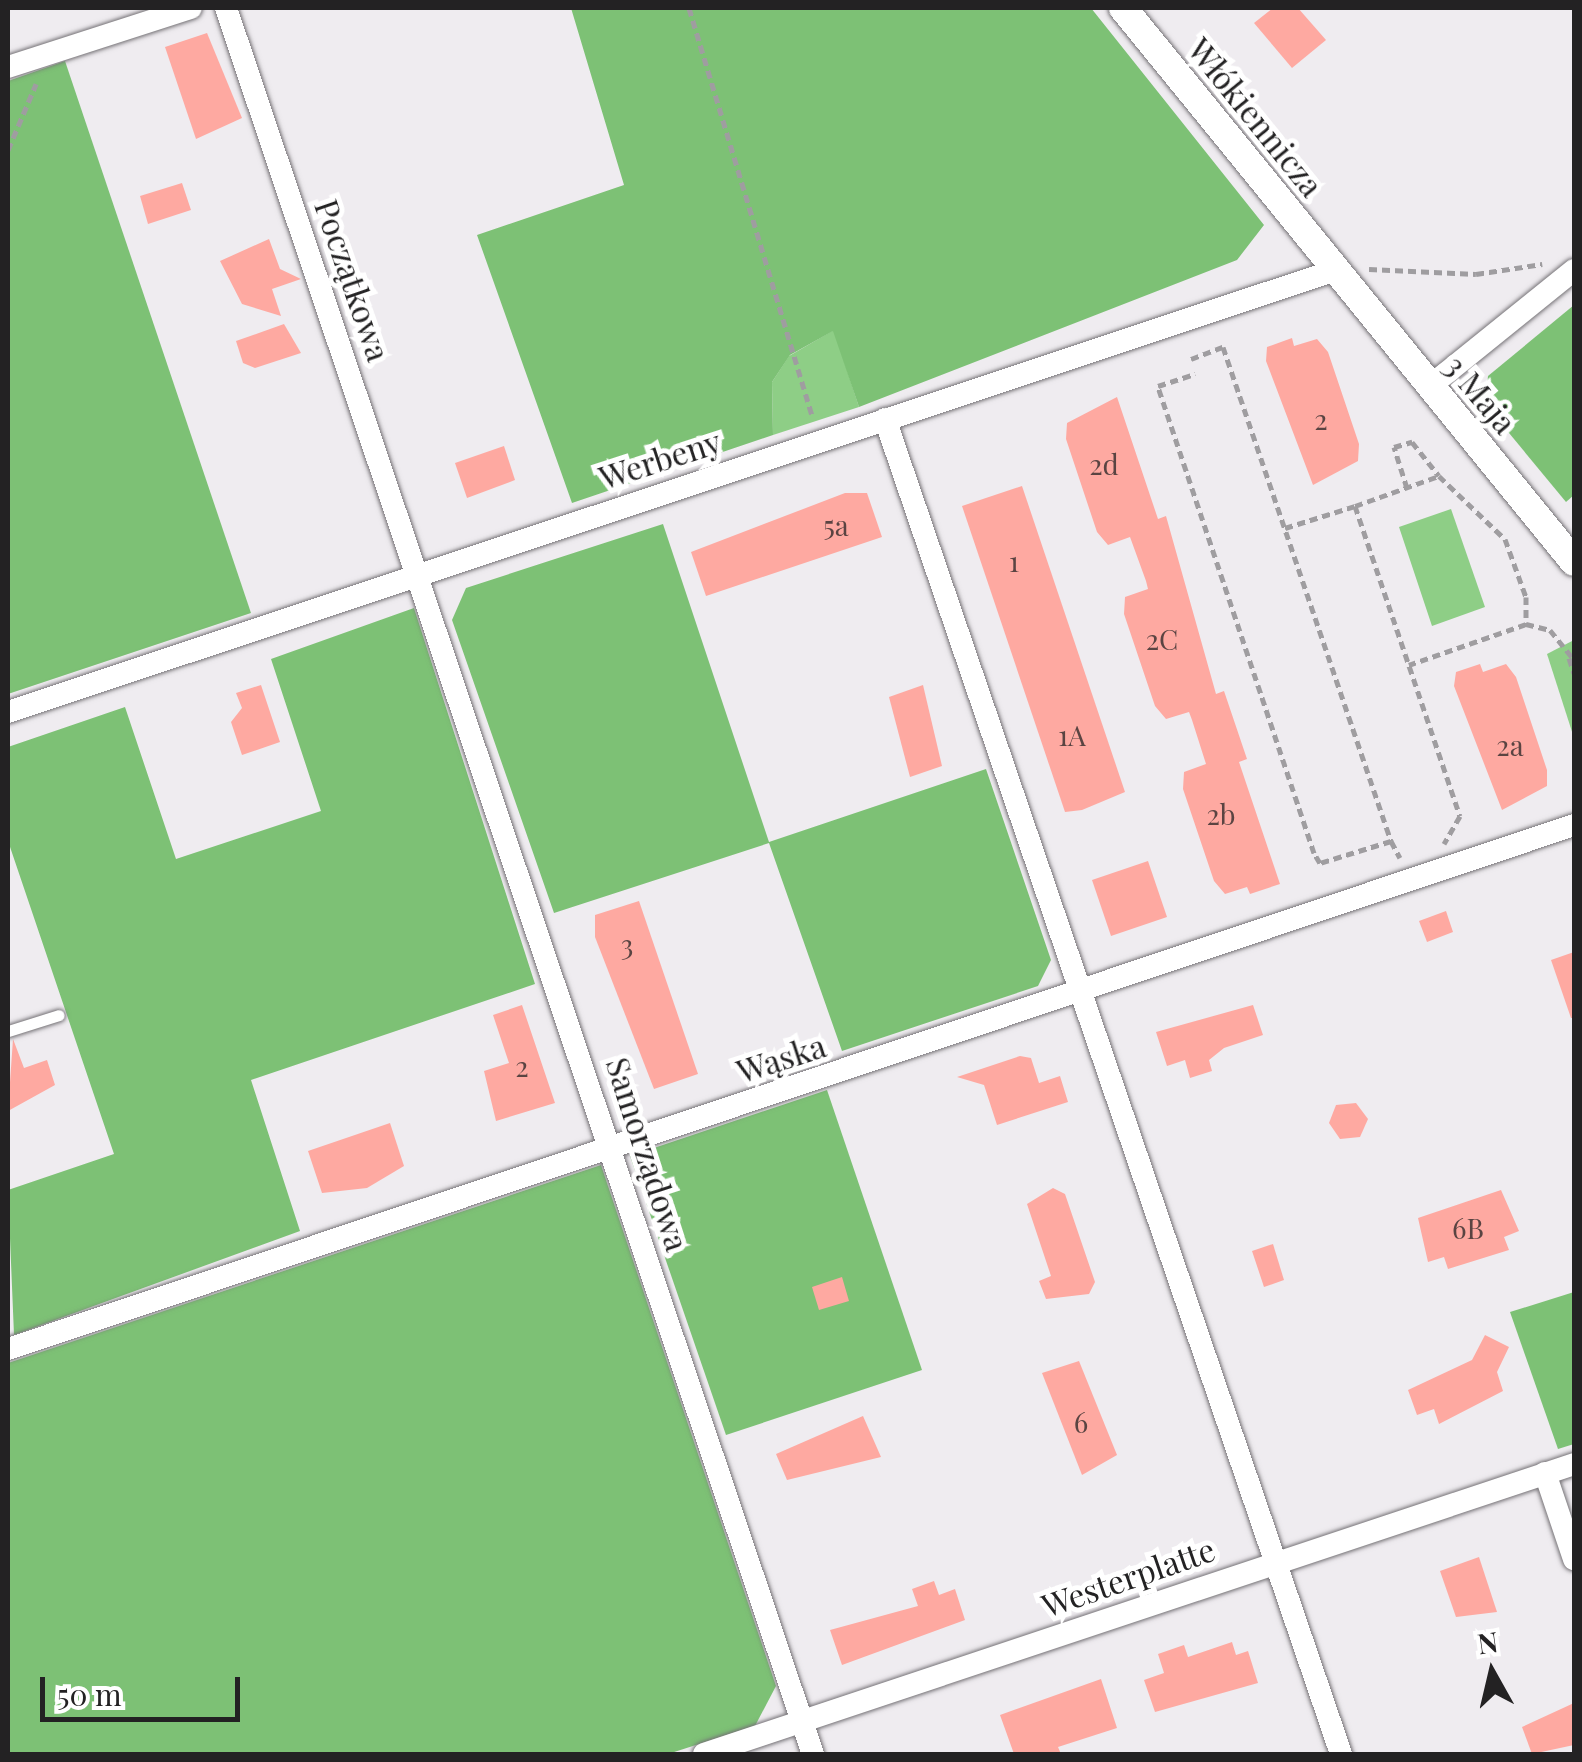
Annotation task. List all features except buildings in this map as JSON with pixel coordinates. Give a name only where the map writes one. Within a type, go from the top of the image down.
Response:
[{"type":"street","points":[[8,67],[190,8]]},
{"type":"street","name":"Początkowa","points":[[226,8],[418,574]]},
{"type":"street","name":"Włókiennicza","points":[[1124,8],[1333,271]]},
{"type":"street","points":[[1429,387],[1567,265]]},
{"type":"street","name":"Werbeny","points":[[8,712],[1333,271]]},
{"type":"street","name":"3 Maja","points":[[1333,271],[1574,562]]},
{"type":"street","points":[[884,419],[1341,1754]]},
{"type":"street","name":"Samorządowa","points":[[418,574],[813,1754]]},
{"type":"street","name":"Wąska","points":[[8,1349],[1083,993],[1574,825]]},
{"type":"street","name":"Westerplatte","points":[[704,1754],[1574,1464]]},
{"type":"street","points":[[1545,1473],[1574,1559]]},
{"type":"lane","points":[[8,1031],[58,1015]]},
{"type":"path","points":[[689,8],[819,440]]},
{"type":"path","points":[[8,150],[49,54]]},
{"type":"path","points":[[1333,271],[1476,274],[1567,265]]},
{"type":"path","points":[[1191,359],[1223,348],[1397,859],[1413,854]]},
{"type":"path","points":[[1196,374],[1158,386],[1314,854],[1320,863],[1391,841]]},
{"type":"path","points":[[1407,488],[1394,447],[1412,442],[1439,476],[1505,539],[1526,597],[1526,624]]},
{"type":"path","points":[[1284,528],[1439,476]]},
{"type":"path","points":[[1355,506],[1460,816],[1445,843],[1429,848]]},
{"type":"path","points":[[1409,665],[1526,624],[1550,630],[1571,658],[1574,673]]},
{"type":"green space","points":[[571,8],[1091,8],[1264,225],[1237,260],[859,407],[833,331],[790,355],[772,382],[773,435],[572,503],[477,235],[624,185]]},
{"type":"green space","points":[[65,61],[251,613],[8,694],[8,81]]},
{"type":"green space","points":[[1574,305],[1574,495],[1566,502],[1485,404],[1488,376]]},
{"type":"green space","points":[[834,330],[859,407],[773,435],[772,382],[789,356]]},
{"type":"green space","points":[[1451,509],[1485,607],[1432,626],[1399,527]]},
{"type":"green space","points":[[663,524],[769,842],[986,769],[1051,960],[1038,986],[842,1051],[769,843],[554,913],[452,620],[466,588]]},
{"type":"green space","points":[[414,608],[535,984],[251,1080],[300,1231],[14,1335],[8,1190],[114,1154],[8,841],[8,747],[125,707],[176,859],[321,811],[271,659]]},
{"type":"green space","points":[[1574,640],[1574,738],[1547,654]]},
{"type":"green space","points":[[827,1090],[922,1370],[726,1435],[630,1156]]},
{"type":"green space","points":[[601,1165],[776,1686],[755,1726],[668,1754],[8,1754],[8,1363]]},
{"type":"green space","points":[[1574,1292],[1574,1444],[1558,1449],[1510,1312]]}]
